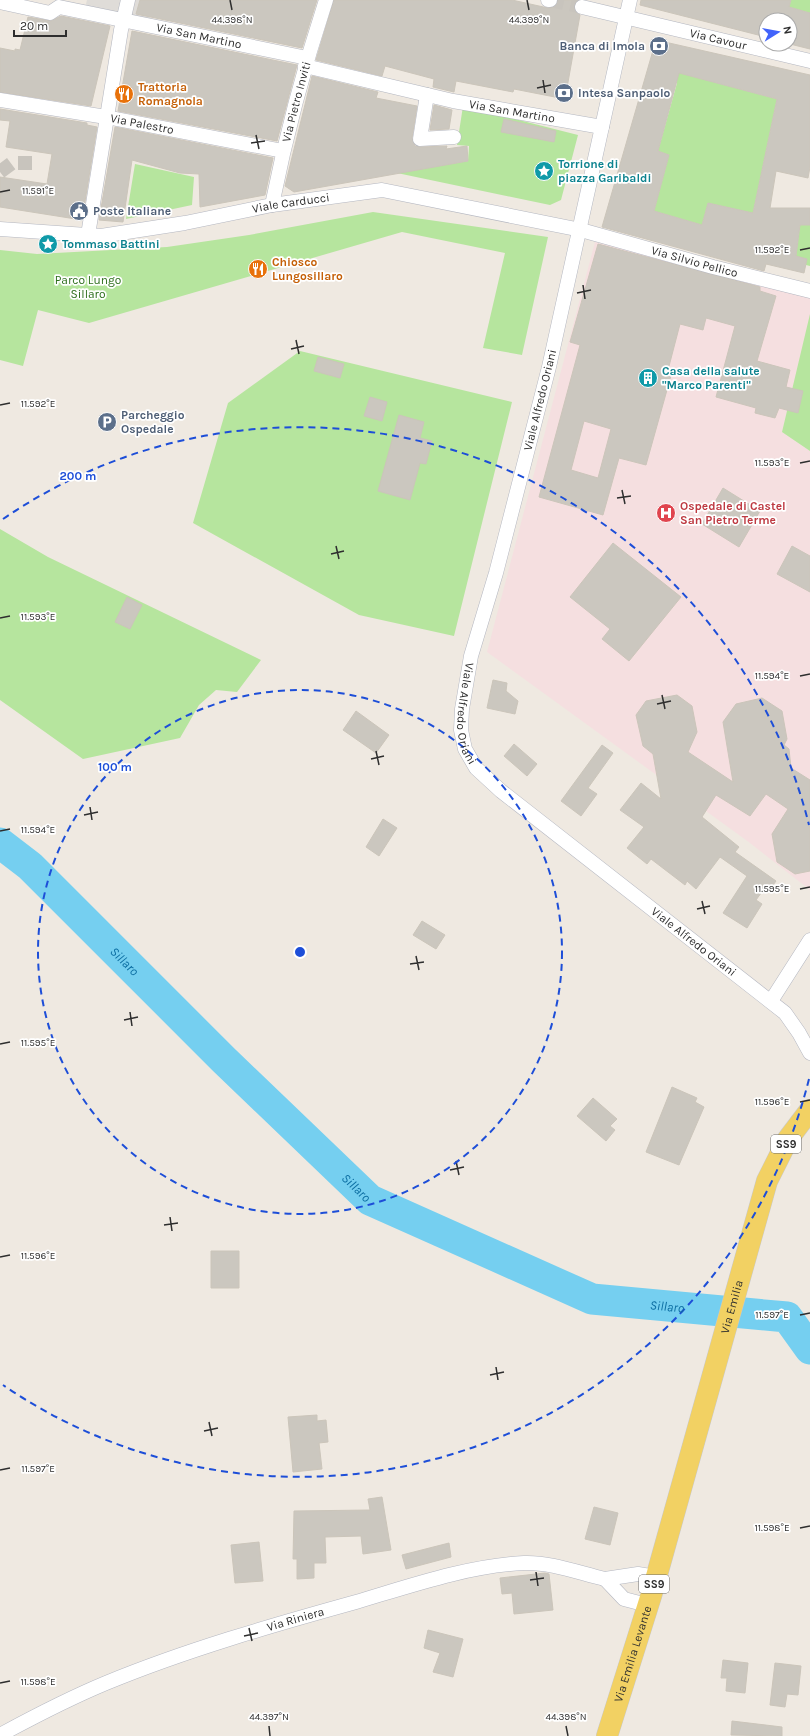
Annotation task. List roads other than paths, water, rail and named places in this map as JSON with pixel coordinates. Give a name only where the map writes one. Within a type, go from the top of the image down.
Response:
[{"type":"main road","name":"Via Emilia","points":[[697,1432],[767,1182],[788,1139],[810,1110]]},
{"type":"main road","name":"Via Emilia Levante","points":[[607,1736],[656,1576],[697,1432]]},
{"type":"street","points":[[88,235],[122,21],[128,0]]},
{"type":"street","name":"Via Pietro Inviti","points":[[272,205],[283,151],[306,62],[326,0]]},
{"type":"street","name":"Viale Alfredo Oriani","points":[[630,0],[581,230],[542,393],[496,573],[471,656],[462,709],[461,730],[463,743],[476,768],[501,791],[785,1013],[810,1053]]},
{"type":"street","name":"Via San Martino","points":[[0,2],[50,13],[58,7],[306,62],[427,95],[602,127]]},
{"type":"street","name":"Via Cavour","points":[[582,7],[810,61]]},
{"type":"street","points":[[427,95],[420,139],[454,137]]},
{"type":"street","name":"Via Palestro","points":[[0,100],[106,117],[283,151]]},
{"type":"street","name":"Viale Carducci","points":[[0,229],[101,236],[178,224],[272,205],[382,190],[581,230]]},
{"type":"street","name":"Via Silvio Pellico","points":[[581,230],[713,268],[810,291]]},
{"type":"street","points":[[771,1001],[810,940]]},
{"type":"street","name":"Via Riniera","points":[[0,1735],[39,1714],[106,1682],[266,1627],[447,1576],[499,1565],[526,1563],[547,1565],[605,1580],[638,1574],[656,1576]]},
{"type":"street","points":[[605,1580],[624,1599],[647,1605]]},
{"type":"waterway","name":"Sillaro","points":[[0,843],[30,866],[224,1060],[370,1200],[592,1299],[787,1317],[810,1349]]},
{"type":"tunnel","points":[[550,0],[582,7]]},
{"type":"tunnel","points":[[0,172],[12,163],[36,163]]},
{"type":"place","name":"Banca di Imola","points":[[659,46]]},
{"type":"place","name":"Intesa Sanpaolo","points":[[564,93]]},
{"type":"place","name":"Trattoria Romagnola","points":[[124,94]]},
{"type":"place","name":"Torrione di piazza Garibaldi","points":[[544,171]]},
{"type":"place","name":"Poste Italiane","points":[[79,211]]},
{"type":"place","name":"Tommaso Battini","points":[[48,244]]},
{"type":"place","name":"Chiosco Lungosillaro","points":[[258,269]]},
{"type":"place","name":"Casa della salute \"Marco Parenti\"","points":[[648,378]]},
{"type":"place","name":"Parcheggio Ospedale","points":[[107,422]]},
{"type":"place","name":"Ospedale di Castel San Pietro Terme","points":[[666,513]]},
{"type":"park label","name":"Parco Lungo Sillaro","points":[[88,287]]}]
